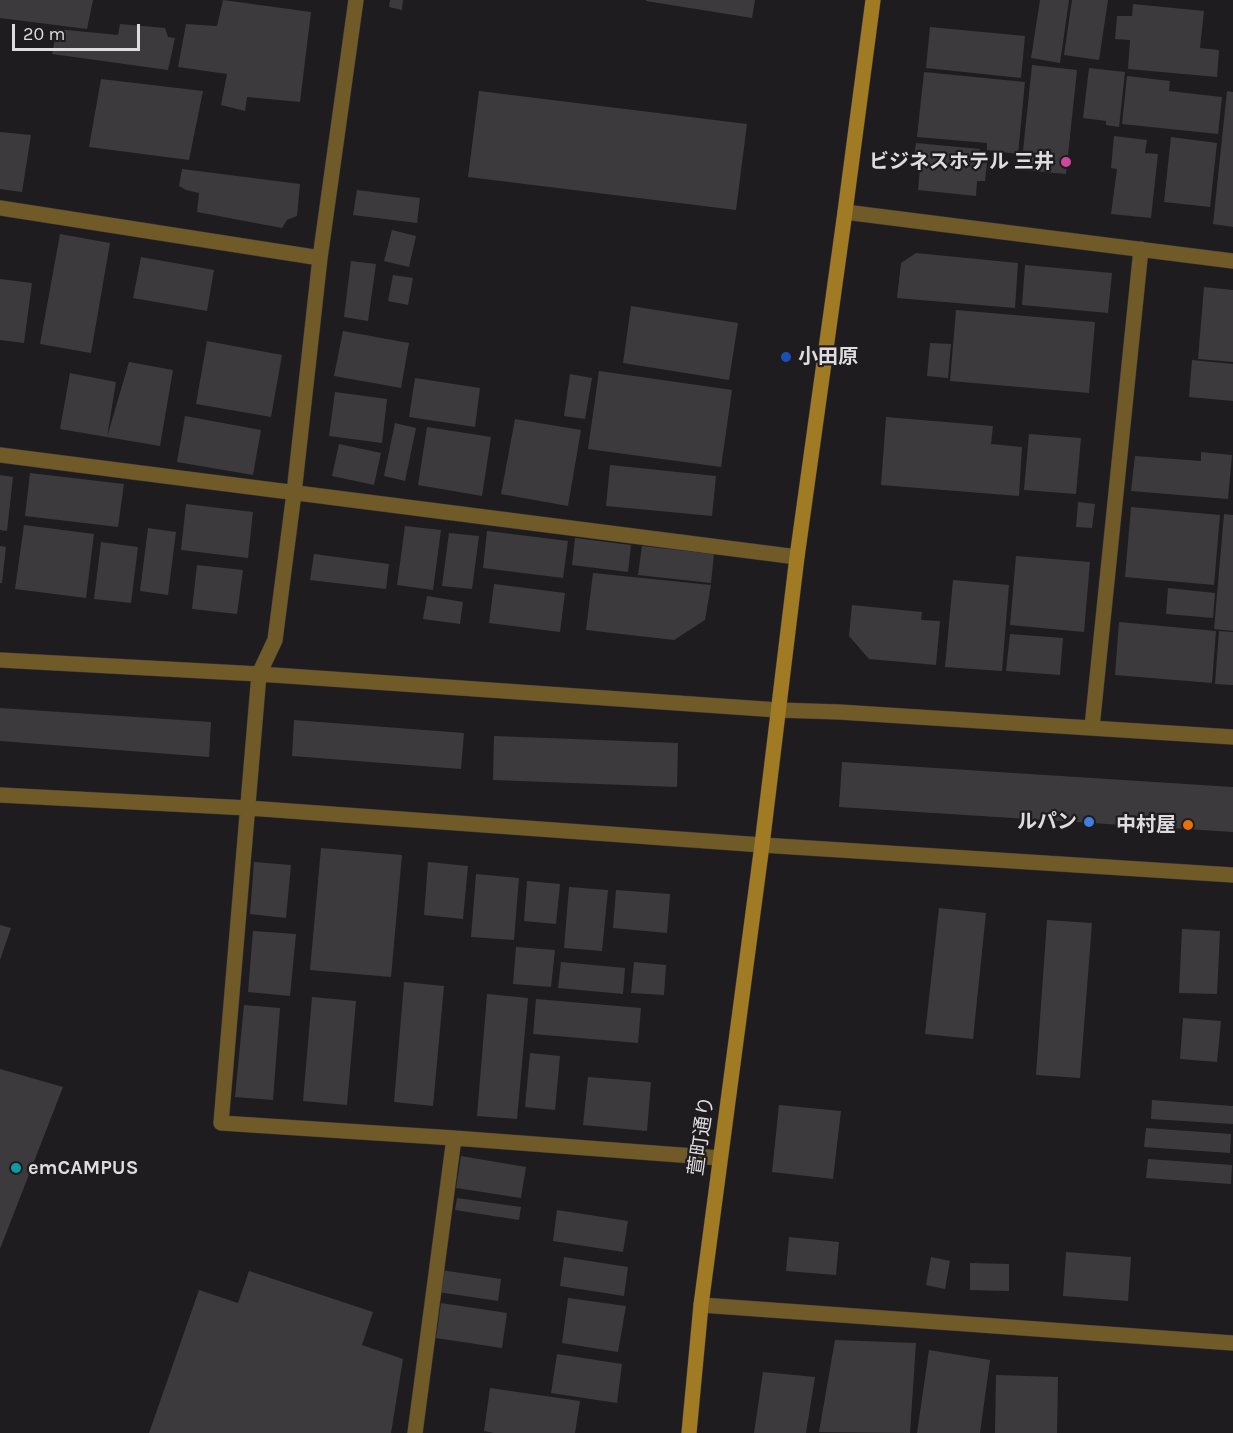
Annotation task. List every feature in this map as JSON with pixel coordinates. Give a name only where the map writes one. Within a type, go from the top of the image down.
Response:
[{"type":"street","points":[[356,0],[321,258],[275,640],[260,674],[221,1124],[454,1138],[720,1158]]},
{"type":"street","name":"萱町通り","points":[[688,1433],[701,1305],[762,845],[797,557],[873,0]]},
{"type":"street","points":[[0,208],[321,258]]},
{"type":"street","points":[[845,212],[1233,261]]},
{"type":"street","points":[[1092,727],[1141,249]]},
{"type":"street","points":[[0,455],[797,557]]},
{"type":"street","points":[[0,660],[260,674],[778,710],[1233,736]]},
{"type":"street","points":[[0,795],[248,808],[762,845],[1233,875]]},
{"type":"street","points":[[415,1433],[454,1138]]},
{"type":"street","points":[[701,1305],[1233,1343]]},
{"type":"building","points":[[0,0],[93,0],[87,29],[0,18]]},
{"type":"building","points":[[223,0],[311,12],[300,102],[247,97],[245,111],[221,105],[227,74],[178,67],[186,24],[217,26]]},
{"type":"building","points":[[390,0],[403,0],[402,10],[389,7]]},
{"type":"building","points":[[646,0],[755,0],[752,18]]},
{"type":"building","points":[[1040,0],[1069,0],[1060,63],[1031,58]]},
{"type":"building","points":[[1072,0],[1108,0],[1099,60],[1064,55]]},
{"type":"building","points":[[1133,4],[1204,11],[1200,48],[1219,50],[1217,77],[1128,69],[1130,40],[1115,39],[1117,16],[1132,16]]},
{"type":"building","points":[[120,24],[165,28],[168,37],[175,38],[168,70],[52,54],[57,29],[118,35]]},
{"type":"building","points":[[930,27],[1025,36],[1021,78],[926,68]]},
{"type":"building","points":[[1032,65],[1077,70],[1066,174],[1021,170]]},
{"type":"building","points":[[1089,68],[1125,72],[1119,127],[1106,125],[1106,121],[1083,118]]},
{"type":"building","points":[[924,72],[1025,82],[1018,154],[987,150],[987,143],[917,137]]},
{"type":"building","points":[[1127,76],[1170,81],[1169,91],[1222,97],[1218,134],[1122,124]]},
{"type":"building","points":[[101,79],[203,91],[189,160],[89,147]]},
{"type":"building","points":[[479,91],[747,124],[736,210],[468,177]]},
{"type":"building","points":[[1227,91],[1233,92],[1233,227],[1213,224]]},
{"type":"building","points":[[0,132],[31,135],[22,192],[0,189]]},
{"type":"building","points":[[1114,136],[1147,140],[1145,153],[1158,154],[1151,218],[1111,214],[1117,169],[1111,168]]},
{"type":"building","points":[[1171,137],[1217,143],[1210,207],[1164,202]]},
{"type":"building","points":[[916,143],[980,149],[979,163],[987,163],[985,181],[977,181],[976,196],[918,190],[920,166],[913,165]]},
{"type":"building","points":[[182,169],[300,184],[297,216],[287,220],[282,228],[197,212],[199,193],[179,186]]},
{"type":"building","points":[[357,190],[420,198],[417,223],[353,215]]},
{"type":"building","points":[[392,230],[416,236],[409,267],[384,261]]},
{"type":"building","points":[[60,234],[110,243],[91,353],[40,344]]},
{"type":"building","points":[[916,253],[1018,263],[1015,308],[897,298],[901,263]]},
{"type":"building","points":[[141,257],[214,270],[207,311],[133,298]]},
{"type":"building","points":[[351,261],[376,264],[368,321],[344,317]]},
{"type":"building","points":[[1025,265],[1112,273],[1108,313],[1022,305]]},
{"type":"building","points":[[393,275],[413,278],[408,305],[388,301]]},
{"type":"building","points":[[0,279],[32,283],[24,343],[0,340]]},
{"type":"building","points":[[1204,287],[1233,290],[1233,362],[1198,359]]},
{"type":"building","points":[[631,306],[738,323],[729,380],[623,363]]},
{"type":"building","points":[[956,310],[1095,322],[1089,393],[950,381]]},
{"type":"building","points":[[343,331],[409,343],[401,388],[334,376]]},
{"type":"building","points":[[207,341],[282,355],[271,417],[196,404]]},
{"type":"building","points":[[930,343],[951,344],[948,378],[927,376]]},
{"type":"building","points":[[1192,360],[1233,364],[1233,401],[1189,397]]},
{"type":"building","points":[[129,362],[173,370],[160,446],[107,437]]},
{"type":"building","points":[[599,371],[732,390],[721,467],[588,449]]},
{"type":"building","points":[[70,373],[116,382],[107,437],[60,429]]},
{"type":"building","points":[[570,374],[592,378],[585,419],[564,416]]},
{"type":"building","points":[[415,378],[480,388],[475,427],[409,417]]},
{"type":"building","points":[[335,392],[387,399],[382,443],[329,436]]},
{"type":"building","points":[[185,416],[261,430],[253,475],[177,462]]},
{"type":"building","points":[[886,417],[993,426],[991,444],[1022,447],[1019,496],[881,485]]},
{"type":"building","points":[[515,419],[581,430],[568,506],[501,494]]},
{"type":"building","points":[[395,423],[416,428],[405,481],[384,476]]},
{"type":"building","points":[[427,427],[491,437],[482,496],[418,485]]},
{"type":"building","points":[[1029,434],[1081,438],[1076,494],[1024,490]]},
{"type":"building","points":[[339,444],[381,453],[374,485],[332,476]]},
{"type":"building","points":[[1201,452],[1232,455],[1228,499],[1131,491],[1135,456],[1201,461]]},
{"type":"building","points":[[610,465],[716,476],[712,516],[606,506]]},
{"type":"building","points":[[30,473],[124,484],[118,527],[25,516]]},
{"type":"building","points":[[0,475],[13,477],[7,531],[0,530]]},
{"type":"building","points":[[1078,502],[1095,504],[1092,528],[1076,527]]},
{"type":"building","points":[[186,504],[253,512],[248,558],[181,550]]},
{"type":"building","points":[[1131,507],[1220,515],[1214,585],[1125,577]]},
{"type":"building","points":[[1224,514],[1233,515],[1233,631],[1214,629]]},
{"type":"building","points":[[24,525],[94,534],[86,598],[15,589]]},
{"type":"building","points":[[405,526],[441,530],[433,590],[397,585]]},
{"type":"building","points":[[148,528],[176,532],[168,595],[140,591]]},
{"type":"building","points":[[487,531],[568,541],[563,578],[483,568]]},
{"type":"building","points":[[449,533],[479,536],[472,589],[442,586]]},
{"type":"building","points":[[575,538],[631,545],[628,572],[572,565]]},
{"type":"building","points":[[101,542],[138,547],[131,603],[94,599]]},
{"type":"building","points":[[0,546],[6,547],[2,583],[0,583]]},
{"type":"building","points":[[642,546],[714,554],[711,583],[638,575]]},
{"type":"building","points":[[314,554],[389,564],[386,589],[310,580]]},
{"type":"building","points":[[1016,556],[1090,562],[1084,632],[1010,625]]},
{"type":"building","points":[[197,565],[243,570],[237,614],[192,609]]},
{"type":"building","points":[[593,573],[711,585],[705,620],[674,640],[586,630]]},
{"type":"building","points":[[953,580],[1009,585],[1002,671],[945,667]]},
{"type":"building","points":[[494,584],[565,593],[560,632],[489,623]]},
{"type":"building","points":[[1168,588],[1215,593],[1213,618],[1166,614]]},
{"type":"building","points":[[427,596],[463,602],[460,624],[423,619]]},
{"type":"building","points":[[852,605],[922,612],[921,620],[940,621],[936,665],[869,659],[849,636]]},
{"type":"building","points":[[1119,622],[1216,631],[1212,683],[1115,675]]},
{"type":"building","points":[[1219,631],[1233,632],[1233,685],[1215,684]]},
{"type":"building","points":[[1010,634],[1063,638],[1060,675],[1006,671]]},
{"type":"building","points":[[0,708],[211,722],[209,757],[0,741]]},
{"type":"building","points":[[294,720],[464,733],[461,769],[292,756]]},
{"type":"building","points":[[494,736],[678,743],[677,787],[493,780]]},
{"type":"building","points":[[842,762],[1233,787],[1233,832],[839,807]]},
{"type":"building","points":[[321,848],[402,855],[391,977],[310,970]]},
{"type":"building","points":[[254,862],[291,865],[286,918],[250,914]]},
{"type":"building","points":[[428,862],[468,866],[463,919],[424,915]]},
{"type":"building","points":[[476,874],[519,878],[514,940],[471,937]]},
{"type":"building","points":[[527,881],[560,884],[556,924],[524,921]]},
{"type":"building","points":[[569,887],[608,890],[602,951],[564,948]]},
{"type":"building","points":[[616,890],[670,894],[667,933],[613,928]]},
{"type":"building","points":[[939,908],[986,913],[973,1039],[925,1034]]},
{"type":"building","points":[[1047,920],[1092,923],[1080,1078],[1036,1075]]},
{"type":"building","points":[[0,925],[11,928],[0,960]]},
{"type":"building","points":[[1182,929],[1220,931],[1217,994],[1179,993]]},
{"type":"building","points":[[253,931],[296,934],[290,996],[248,992]]},
{"type":"building","points":[[516,947],[555,950],[551,987],[513,984]]},
{"type":"building","points":[[561,962],[625,968],[623,994],[558,988]]},
{"type":"building","points":[[634,962],[666,965],[664,995],[631,993]]},
{"type":"building","points":[[404,982],[444,986],[433,1106],[394,1102]]},
{"type":"building","points":[[487,994],[528,998],[517,1119],[477,1116]]},
{"type":"building","points":[[312,997],[356,1001],[347,1105],[303,1101]]},
{"type":"building","points":[[536,999],[641,1008],[638,1043],[533,1034]]},
{"type":"building","points":[[244,1005],[280,1008],[273,1100],[235,1097]]},
{"type":"building","points":[[1183,1018],[1221,1021],[1217,1062],[1180,1059]]},
{"type":"building","points":[[530,1053],[560,1056],[555,1110],[525,1107]]},
{"type":"building","name":"emCAMPUS","points":[[0,1069],[63,1087],[0,1249]]},
{"type":"building","points":[[588,1077],[651,1082],[647,1131],[583,1125]]},
{"type":"building","points":[[1152,1100],[1233,1106],[1233,1124],[1151,1119]]},
{"type":"building","points":[[779,1105],[841,1111],[833,1179],[772,1172]]},
{"type":"building","points":[[1146,1128],[1231,1134],[1230,1153],[1144,1147]]},
{"type":"building","points":[[461,1156],[526,1167],[521,1198],[456,1188]]},
{"type":"building","points":[[1148,1159],[1232,1165],[1231,1184],[1146,1178]]},
{"type":"building","points":[[457,1198],[521,1207],[519,1220],[455,1210]]},
{"type":"building","points":[[557,1210],[628,1221],[623,1252],[553,1241]]},
{"type":"building","points":[[789,1237],[839,1242],[836,1275],[786,1271]]},
{"type":"building","points":[[1066,1252],[1131,1257],[1128,1301],[1063,1296]]},
{"type":"building","points":[[564,1257],[628,1267],[624,1296],[560,1286]]},
{"type":"building","points":[[931,1257],[950,1261],[945,1289],[926,1285]]},
{"type":"building","points":[[970,1263],[1009,1264],[1009,1291],[970,1290]]},
{"type":"building","points":[[441,1270],[501,1279],[498,1301],[438,1292]]},
{"type":"building","points":[[249,1271],[373,1312],[362,1345],[403,1359],[391,1433],[149,1433],[199,1290],[238,1303]]},
{"type":"building","points":[[568,1298],[626,1306],[618,1352],[562,1343]]},
{"type":"building","points":[[441,1303],[507,1313],[502,1348],[436,1338]]},
{"type":"building","points":[[835,1340],[916,1343],[910,1433],[819,1432]]},
{"type":"building","points":[[929,1350],[990,1360],[980,1433],[917,1433]]},
{"type":"building","points":[[557,1354],[622,1364],[617,1403],[551,1393]]},
{"type":"building","points":[[763,1372],[815,1377],[806,1433],[754,1433]]},
{"type":"building","points":[[996,1375],[1058,1377],[1057,1433],[995,1433]]},
{"type":"building","points":[[490,1388],[580,1401],[575,1433],[484,1431]]},
{"type":"place","name":"ビジネスホテル 三井","points":[[1066,162]]},
{"type":"place","name":"小田原","points":[[786,357]]},
{"type":"place","name":"ルパン","points":[[1089,822]]},
{"type":"place","name":"中村屋","points":[[1188,825]]},
{"type":"place","name":"emCAMPUS","points":[[16,1168]]}]
